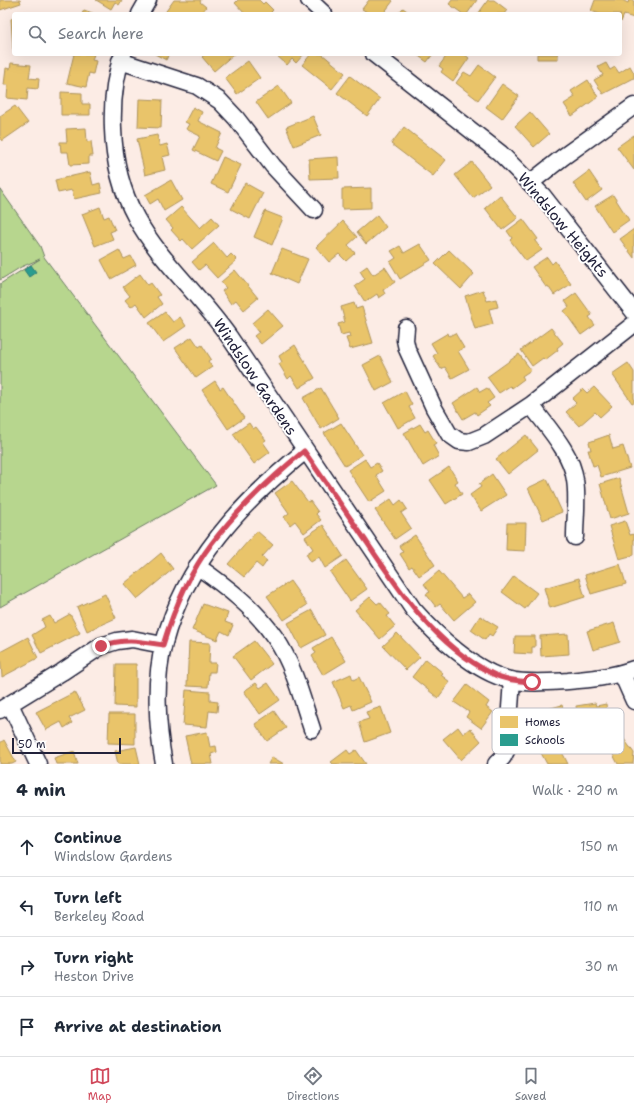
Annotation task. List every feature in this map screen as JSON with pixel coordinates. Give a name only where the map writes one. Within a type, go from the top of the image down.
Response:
[{"type":"street","points":[[141,12],[148,0]]},
{"type":"street","points":[[309,0],[322,12]]},
{"type":"street","name":"Windslow Heights","points":[[377,56],[500,152],[543,196],[634,312]]},
{"type":"street","points":[[121,58],[197,86],[220,101],[236,118],[273,166],[314,210]]},
{"type":"street","name":"Windslow Gardens","points":[[121,58],[113,98],[113,139],[121,182],[128,203],[138,223],[161,256],[209,309],[394,584],[426,624],[474,663],[492,674],[512,680],[560,682],[595,679],[628,671]]},
{"type":"street","points":[[530,184],[563,157],[634,106]]},
{"type":"street","points":[[406,328],[405,340],[409,354],[434,408],[454,438],[464,442],[480,439],[531,405],[634,324]]},
{"type":"street","points":[[531,405],[561,448],[574,473],[576,487],[575,536]]},
{"type":"street","points":[[164,764],[159,739],[158,698],[163,645],[180,597],[211,544],[225,526],[274,477],[304,451]]},
{"type":"street","points":[[198,566],[226,586],[247,605],[276,640],[294,676],[312,729]]},
{"type":"street","points":[[38,764],[5,707],[101,646],[117,641],[132,640],[163,645]]},
{"type":"street","points":[[628,671],[634,701]]},
{"type":"street","points":[[510,708],[512,680]]},
{"type":"green space","points":[[0,189],[40,246],[44,257],[216,485],[0,607],[0,284],[40,259],[21,267],[0,280]]},
{"type":"building: Homes","points":[[0,0],[20,0],[21,3],[0,10]]},
{"type":"building: Homes","points":[[96,0],[122,0],[119,5],[115,2],[111,9]]},
{"type":"building: Homes","points":[[174,0],[201,0],[200,2],[206,7],[202,12],[165,12]]},
{"type":"building: Homes","points":[[238,0],[259,0],[263,4],[265,2],[273,10],[271,12],[243,12],[235,3]]},
{"type":"building: Homes","points":[[369,0],[393,1],[385,12],[367,12],[362,9]]},
{"type":"building: Homes","points":[[452,0],[477,0],[468,12],[460,12],[449,4]]},
{"type":"building: Homes","points":[[488,0],[494,0],[507,10],[506,12],[479,12]]},
{"type":"building: Homes","points":[[595,0],[622,0],[628,3],[629,0],[634,1],[634,18],[624,15],[622,20],[622,12],[591,11]]},
{"type":"building: Homes","points":[[403,8],[408,12],[400,12]]},
{"type":"building: Homes","points":[[74,56],[93,56],[92,60],[96,61],[93,74],[89,73],[86,87],[67,83]]},
{"type":"building: Homes","points":[[159,56],[168,56],[166,60]]},
{"type":"building: Homes","points":[[203,56],[232,56],[214,71],[202,57]]},
{"type":"building: Homes","points":[[277,56],[302,56],[296,63],[292,59],[287,65]]},
{"type":"building: Homes","points":[[309,56],[324,56],[345,73],[332,89],[302,65]]},
{"type":"building: Homes","points":[[419,56],[432,56],[427,62]]},
{"type":"building: Homes","points":[[446,56],[466,56],[469,58],[453,81],[441,72],[443,69],[439,66]]},
{"type":"building: Homes","points":[[537,56],[558,56],[558,59],[537,59]]},
{"type":"building: Homes","points":[[248,61],[260,78],[237,94],[225,78]]},
{"type":"building: Homes","points":[[11,63],[31,65],[29,78],[39,79],[38,89],[28,88],[27,100],[7,98],[8,85],[4,85],[6,68],[10,69]]},
{"type":"building: Homes","points":[[606,63],[610,70],[615,67],[619,73],[630,66],[634,73],[634,78],[603,94],[594,80],[603,75],[598,67]]},
{"type":"building: Homes","points":[[479,65],[495,77],[478,100],[456,83],[464,72],[471,76]]},
{"type":"building: Homes","points":[[350,76],[380,99],[367,116],[337,93]]},
{"type":"building: Homes","points":[[588,80],[598,97],[572,116],[564,104],[575,97],[571,91]]},
{"type":"building: Homes","points":[[502,84],[519,96],[502,119],[486,107]]},
{"type":"building: Homes","points":[[279,86],[291,103],[268,119],[256,102]]},
{"type":"building: Homes","points":[[61,92],[82,93],[82,104],[90,104],[90,115],[61,115]]},
{"type":"building: Homes","points":[[139,99],[162,100],[161,128],[138,127]]},
{"type":"building: Homes","points":[[15,106],[28,123],[2,141],[0,138],[0,116]]},
{"type":"building: Homes","points":[[193,107],[202,112],[198,121],[222,133],[215,148],[221,151],[216,161],[193,150],[200,136],[186,129],[189,124],[185,122]]},
{"type":"building: Homes","points":[[530,112],[549,134],[534,147],[515,126]]},
{"type":"building: Homes","points":[[313,116],[321,135],[294,146],[286,127]]},
{"type":"building: Homes","points":[[404,127],[446,160],[433,176],[391,144]]},
{"type":"building: Homes","points":[[86,128],[87,142],[91,141],[93,156],[89,156],[89,164],[70,165],[68,152],[61,152],[60,142],[67,142],[66,129]]},
{"type":"building: Homes","points":[[157,135],[160,146],[167,144],[170,155],[162,157],[165,170],[145,175],[137,139]]},
{"type":"building: Homes","points":[[634,135],[634,170],[617,147]]},
{"type":"building: Homes","points":[[223,157],[241,165],[228,192],[211,184]]},
{"type":"building: Homes","points":[[338,157],[339,178],[310,179],[309,159]]},
{"type":"building: Homes","points":[[472,162],[490,185],[473,198],[455,175]]},
{"type":"building: Homes","points":[[589,171],[602,190],[586,202],[573,183]]},
{"type":"building: Homes","points":[[90,172],[93,185],[100,183],[102,193],[74,199],[72,190],[58,193],[55,180]]},
{"type":"building: Homes","points":[[171,180],[182,200],[164,211],[158,199],[150,204],[145,195]]},
{"type":"building: Homes","points":[[245,183],[263,193],[250,219],[231,209]]},
{"type":"building: Homes","points":[[371,188],[371,208],[342,209],[342,189]]},
{"type":"building: Homes","points":[[500,195],[518,218],[502,230],[485,208]]},
{"type":"building: Homes","points":[[613,195],[629,220],[612,232],[595,206]]},
{"type":"building: Homes","points":[[100,207],[104,218],[109,216],[115,230],[110,232],[113,239],[95,246],[82,214]]},
{"type":"building: Homes","points":[[181,207],[200,228],[212,217],[219,225],[192,249],[183,239],[181,241],[171,230],[173,228],[166,220]]},
{"type":"building: Homes","points":[[265,211],[283,218],[272,245],[254,237]]},
{"type":"building: Homes","points":[[377,215],[386,227],[366,244],[357,232]]},
{"type":"building: Homes","points":[[523,219],[538,239],[535,241],[542,250],[526,261],[510,240],[512,238],[507,231]]},
{"type":"building: Homes","points":[[343,221],[357,237],[348,245],[355,253],[346,261],[339,254],[329,262],[316,247]]},
{"type":"building: Homes","points":[[634,229],[634,258],[620,239]]},
{"type":"building: Homes","points":[[214,243],[227,258],[231,254],[237,260],[217,278],[205,265],[199,270],[192,262]]},
{"type":"building: Homes","points":[[420,244],[431,260],[400,279],[390,262],[396,258],[391,251],[400,246],[404,253]]},
{"type":"building: Homes","points":[[282,249],[308,259],[297,284],[272,273]]},
{"type":"building: Homes","points":[[119,250],[124,259],[131,256],[136,265],[111,279],[101,260]]},
{"type":"building: Homes","points":[[449,250],[474,274],[461,289],[435,264]]},
{"type":"building: Homes","points":[[547,257],[552,264],[555,261],[571,284],[554,295],[548,286],[546,287],[532,267]]},
{"type":"building: Homes","points":[[367,266],[373,275],[385,267],[395,282],[383,290],[385,294],[379,298],[377,294],[365,302],[355,286],[365,279],[360,271]]},
{"type":"building: Homes","points":[[235,270],[258,298],[244,310],[236,300],[231,304],[222,291],[226,288],[221,282]]},
{"type":"building: Homes","points":[[140,274],[148,285],[151,283],[160,295],[157,297],[162,304],[146,317],[136,303],[131,307],[125,300],[130,296],[123,287]]},
{"type":"building: Homes","points":[[483,290],[487,301],[496,299],[498,307],[489,309],[493,324],[475,329],[465,296]]},
{"type":"building: Homes","points":[[576,293],[592,315],[589,317],[595,325],[581,335],[564,311],[569,307],[565,301]]},
{"type":"building: Homes","points":[[354,303],[356,309],[362,307],[373,343],[350,349],[346,338],[350,337],[349,333],[341,335],[338,324],[345,322],[341,307]]},
{"type":"building: Homes","points":[[268,309],[283,326],[261,344],[254,336],[259,332],[252,323]]},
{"type":"building: Homes","points":[[165,312],[173,322],[180,317],[186,326],[163,342],[149,323]]},
{"type":"building: Homes","points":[[551,328],[563,343],[557,348],[558,350],[545,360],[543,358],[532,366],[521,350]]},
{"type":"building: Homes","points":[[448,333],[449,336],[455,333],[464,348],[458,351],[469,369],[452,378],[445,367],[441,369],[433,356],[437,353],[431,343]]},
{"type":"building: Homes","points":[[192,337],[199,347],[202,345],[211,359],[208,361],[212,367],[196,378],[175,348]]},
{"type":"building: Homes","points":[[295,345],[315,378],[299,388],[291,376],[288,379],[279,364],[282,362],[279,356]]},
{"type":"building: Homes","points":[[519,354],[531,370],[522,376],[524,379],[512,388],[510,386],[499,393],[487,377]]},
{"type":"building: Homes","points":[[380,356],[393,382],[376,391],[363,365]]},
{"type":"building: Homes","points":[[628,363],[634,372],[634,402],[632,403],[612,374]]},
{"type":"building: Homes","points":[[215,381],[220,389],[223,387],[244,418],[228,429],[202,390]]},
{"type":"building: Homes","points":[[477,387],[480,392],[487,388],[494,398],[487,403],[490,406],[477,415],[475,412],[463,419],[453,403]]},
{"type":"building: Homes","points":[[594,387],[612,406],[600,417],[595,412],[579,426],[566,412],[576,403],[572,399],[583,389],[587,393]]},
{"type":"building: Homes","points":[[321,388],[339,418],[321,429],[303,398]]},
{"type":"building: Homes","points":[[405,391],[412,405],[409,407],[415,418],[398,428],[384,403]]},
{"type":"building: Homes","points":[[249,423],[253,429],[256,427],[266,440],[263,442],[270,452],[254,464],[233,434]]},
{"type":"building: Homes","points":[[341,423],[362,455],[345,466],[324,433]]},
{"type":"building: Homes","points":[[420,424],[425,432],[428,430],[436,443],[433,445],[439,456],[423,466],[404,433]]},
{"type":"building: Homes","points":[[526,435],[538,450],[508,474],[496,459]]},
{"type":"building: Homes","points":[[609,435],[613,449],[623,446],[630,468],[601,477],[597,465],[593,466],[588,450],[591,450],[589,442]]},
{"type":"building: Homes","points":[[365,459],[370,467],[377,463],[382,471],[376,475],[386,491],[369,502],[348,470]]},
{"type":"building: Homes","points":[[449,467],[458,481],[455,483],[462,494],[446,504],[430,480]]},
{"type":"building: Homes","points":[[492,474],[506,495],[481,511],[470,495],[481,487],[479,484]]},
{"type":"building: Homes","points":[[619,478],[629,513],[610,519],[600,484]]},
{"type":"building: Homes","points":[[547,479],[562,512],[543,520],[528,488]]},
{"type":"building: Homes","points":[[292,481],[308,502],[310,501],[318,512],[316,514],[321,520],[304,533],[295,521],[290,525],[284,517],[289,513],[275,493]]},
{"type":"building: Homes","points":[[391,499],[395,505],[401,500],[407,509],[401,513],[411,528],[395,539],[375,510]]},
{"type":"building: Homes","points":[[625,521],[630,535],[634,534],[634,555],[619,559],[609,526]]},
{"type":"building: Homes","points":[[507,523],[526,523],[525,551],[506,550]]},
{"type":"building: Homes","points":[[323,525],[343,556],[325,568],[319,557],[311,562],[306,554],[313,549],[305,537]]},
{"type":"building: Homes","points":[[257,531],[273,545],[262,557],[267,561],[262,568],[256,563],[244,577],[228,564]]},
{"type":"building: Homes","points":[[415,535],[435,565],[419,576],[412,566],[409,568],[400,554],[403,552],[399,546]]},
{"type":"building: Homes","points":[[161,553],[173,569],[137,599],[124,584]]},
{"type":"building: Homes","points":[[346,560],[367,589],[350,601],[330,572]]},
{"type":"building: Homes","points":[[620,564],[626,584],[591,594],[585,575]]},
{"type":"building: Homes","points":[[439,571],[462,598],[468,594],[475,602],[454,620],[440,604],[436,607],[426,594],[430,592],[424,584]]},
{"type":"building: Homes","points":[[514,576],[537,593],[525,609],[502,592]]},
{"type":"building: Homes","points":[[579,578],[585,597],[550,608],[544,588]]},
{"type":"building: Homes","points":[[290,581],[307,605],[284,620],[267,596]]},
{"type":"building: Homes","points":[[105,594],[116,618],[87,631],[77,607]]},
{"type":"building: Homes","points":[[370,597],[377,604],[380,602],[390,614],[387,616],[395,626],[380,639],[355,610]]},
{"type":"building: Homes","points":[[203,604],[228,613],[225,622],[233,625],[229,635],[221,631],[217,640],[192,630]]},
{"type":"building: Homes","points":[[312,610],[325,635],[301,648],[288,623]]},
{"type":"building: Homes","points":[[70,614],[80,633],[41,653],[32,635],[45,627],[42,620],[50,616],[54,623]]},
{"type":"building: Homes","points":[[480,616],[498,627],[492,636],[489,634],[485,640],[471,630]]},
{"type":"building: Homes","points":[[614,623],[620,642],[593,650],[587,631]]},
{"type":"building: Homes","points":[[397,633],[420,657],[406,670],[383,646]]},
{"type":"building: Homes","points":[[568,634],[569,654],[541,656],[540,636]]},
{"type":"building: Homes","points":[[515,636],[535,636],[535,647],[532,647],[532,654],[514,653]]},
{"type":"building: Homes","points":[[28,637],[38,658],[2,677],[0,652]]},
{"type":"building: Homes","points":[[331,637],[346,661],[323,675],[312,656],[316,653],[313,648]]},
{"type":"building: Homes","points":[[254,641],[272,664],[251,680],[233,656]]},
{"type":"building: Homes","points":[[189,642],[210,643],[209,663],[216,663],[215,672],[209,672],[208,687],[187,686]]},
{"type":"building: Homes","points":[[426,659],[443,673],[441,675],[450,682],[438,698],[412,677]]},
{"type":"building: Homes","points":[[116,664],[136,664],[136,707],[115,706]]},
{"type":"building: Homes","points":[[351,674],[353,680],[359,677],[371,702],[353,710],[351,705],[344,708],[333,682]]},
{"type":"building: Homes","points":[[256,683],[260,688],[268,683],[280,700],[260,714],[244,691]]},
{"type":"building: Homes","points":[[467,685],[489,702],[486,707],[492,711],[492,713],[481,728],[466,717],[469,712],[454,702]]},
{"type":"building: Homes","points":[[186,690],[210,692],[210,701],[218,702],[217,712],[209,711],[207,727],[183,725]]},
{"type":"building: Homes","points":[[75,692],[85,710],[69,718],[72,723],[64,728],[61,722],[46,730],[36,712]]},
{"type":"building: Homes","points":[[595,703],[596,706],[606,704],[606,708],[576,708],[576,706]]},
{"type":"building: Homes","points":[[562,705],[563,708],[551,708]]},
{"type":"building: Homes","points":[[381,707],[390,733],[365,742],[359,722],[369,719],[366,712]]},
{"type":"building: Homes","points":[[274,711],[286,728],[267,741],[255,724]]},
{"type":"building: Homes","points":[[109,714],[135,714],[135,744],[108,743]]},
{"type":"building: Homes","points":[[458,727],[463,734],[470,728],[481,741],[461,760],[443,739]]},
{"type":"building: Homes","points":[[207,732],[210,747],[216,746],[217,752],[211,754],[213,764],[191,764],[185,736]]},
{"type":"building: Homes","points":[[624,739],[634,753],[633,764],[618,764],[613,754],[624,754]]},
{"type":"building: Homes","points":[[4,740],[16,762],[12,764],[0,764],[0,743]]},
{"type":"building: Homes","points":[[136,747],[140,764],[118,764],[115,751]]},
{"type":"building: Homes","points":[[347,750],[350,754],[356,750],[366,764],[333,764],[331,762]]},
{"type":"building: Homes","points":[[74,751],[78,764],[56,764],[54,758]]},
{"type":"building: Homes","points":[[542,754],[563,754],[568,764],[547,764]]},
{"type":"building: Homes","points":[[272,757],[284,764],[268,764]]},
{"type":"building: Schools","points":[[31,265],[36,272],[29,277],[24,270]]},
{"type":"route","points":[[101,646],[117,641],[132,640],[163,645],[180,597],[211,544],[225,526],[274,477],[304,451],[394,584],[426,624],[474,663],[492,674],[512,680],[532,682]]}]
